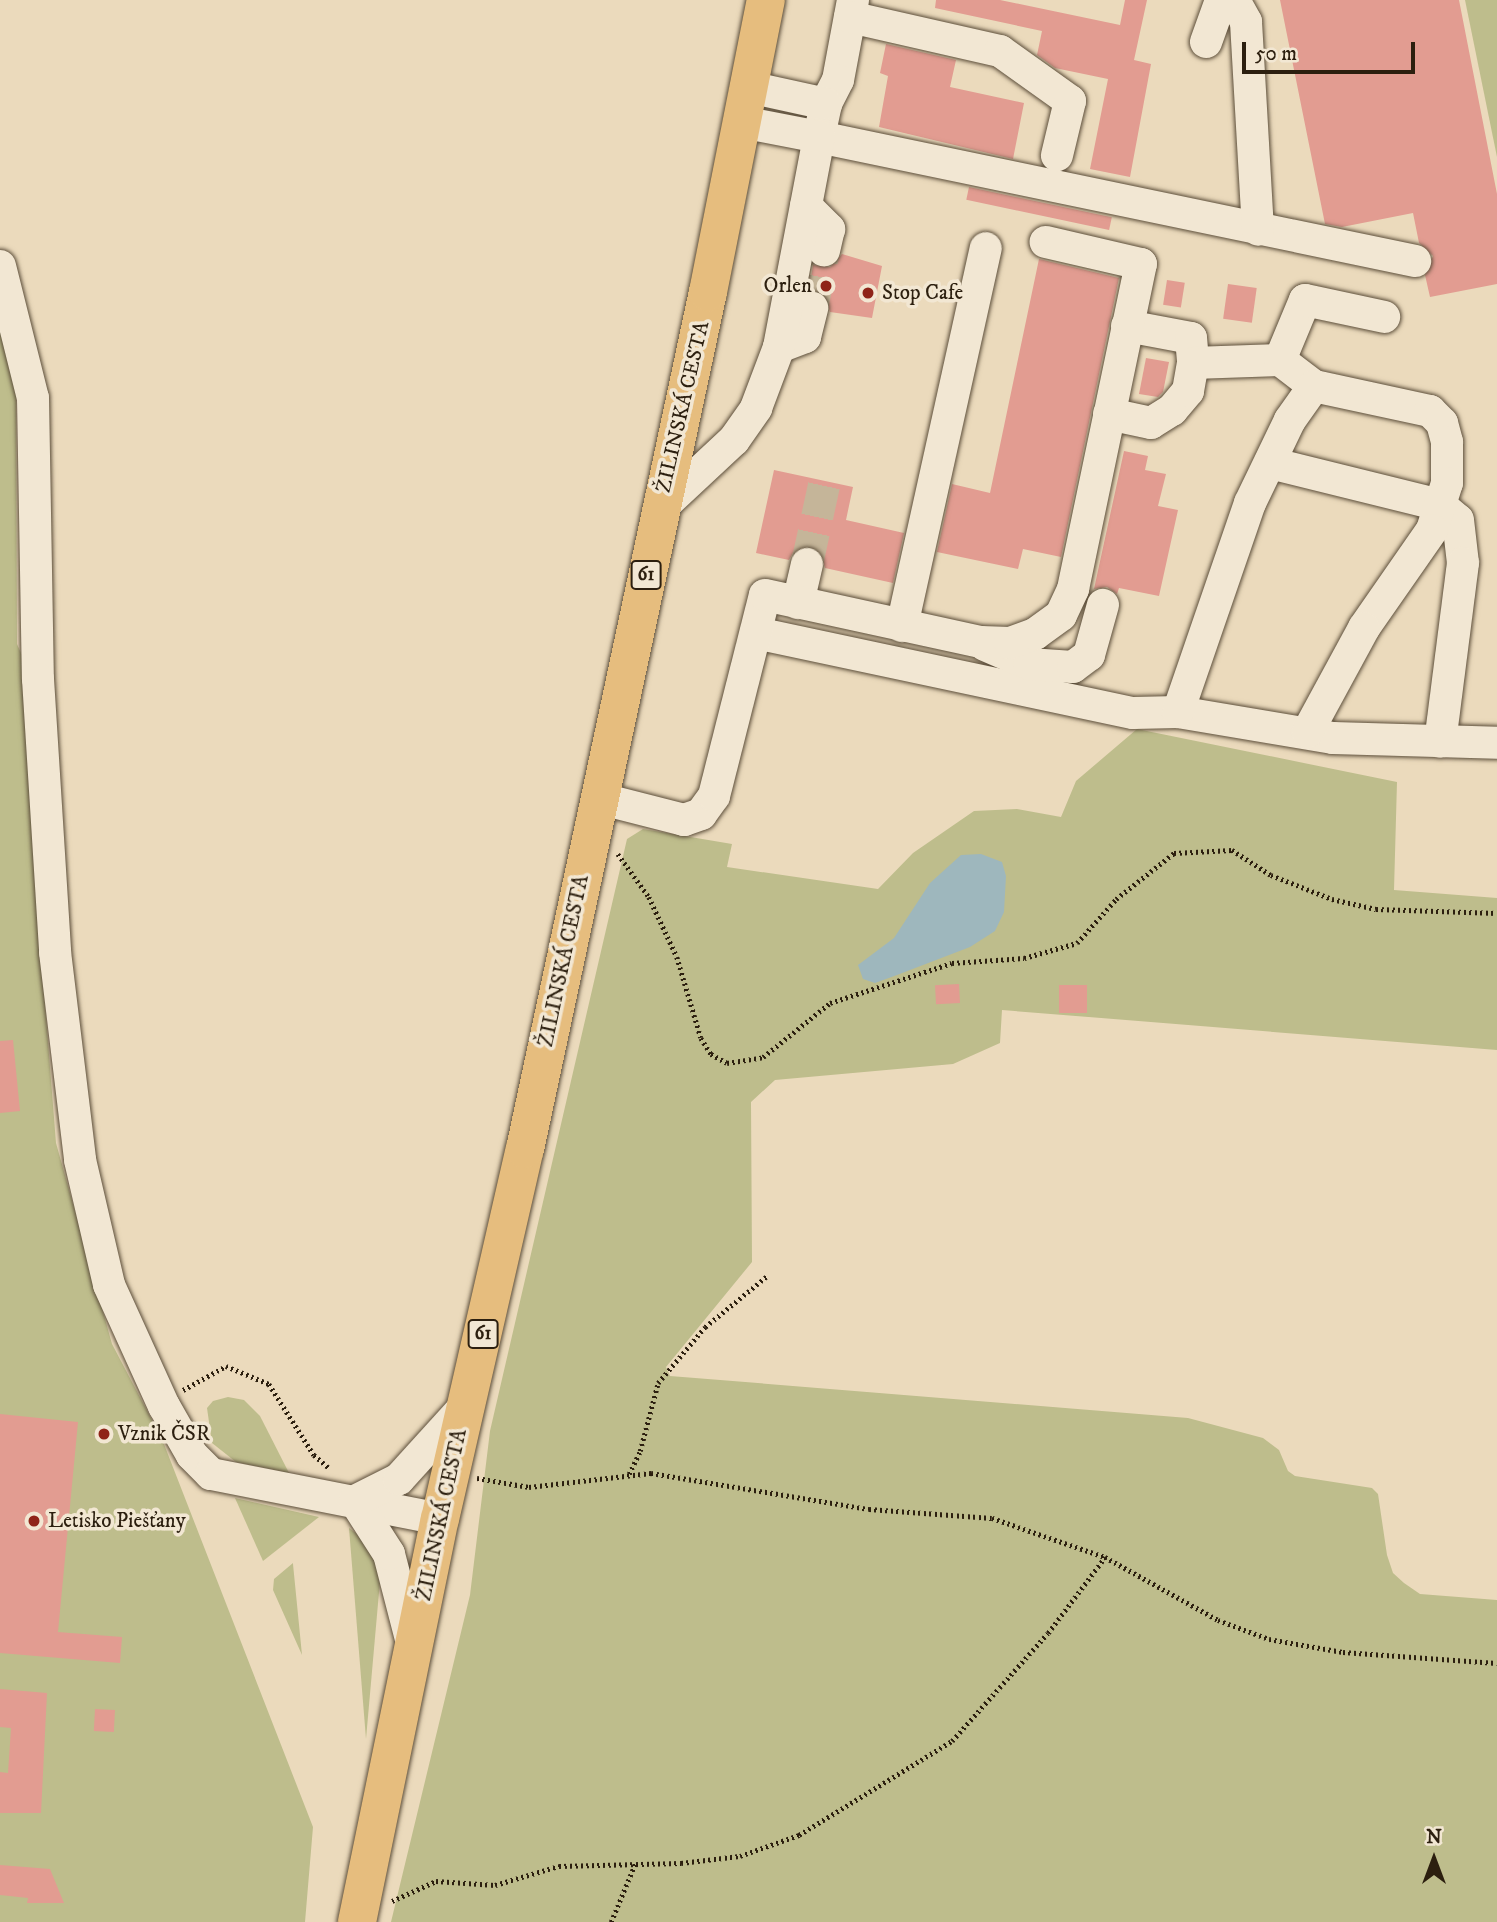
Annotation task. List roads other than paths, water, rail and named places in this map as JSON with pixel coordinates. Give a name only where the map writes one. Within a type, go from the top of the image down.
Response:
[{"type":"main road","name":"ŽILINSKÁ CESTA","points":[[360,1911],[440,1518],[525,1149],[766,0]]},
{"type":"lane","points":[[1206,42],[1221,0]]},
{"type":"lane","points":[[1234,0],[1245,22],[1258,230]]},
{"type":"lane","points":[[661,508],[734,440],[807,326],[806,206],[826,104],[838,80],[852,8],[1000,51],[1070,100],[1057,155]]},
{"type":"lane","points":[[745,104],[826,104]]},
{"type":"lane","points":[[745,104],[819,137],[1415,261]]},
{"type":"lane","points":[[806,206],[832,244]]},
{"type":"lane","points":[[598,798],[684,820],[701,814],[714,796],[765,595],[981,642],[1010,643],[1052,626],[1061,615],[1073,589],[1141,264],[1046,242]]},
{"type":"lane","points":[[902,626],[986,248]]},
{"type":"lane","points":[[0,266],[33,398],[38,679],[55,952],[80,1160],[109,1285],[164,1406],[192,1455],[211,1474],[440,1518]]},
{"type":"lane","points":[[1280,360],[1305,300],[1384,317]]},
{"type":"lane","points":[[1109,414],[1151,423],[1172,410],[1188,391],[1192,363],[1191,338],[1127,326]]},
{"type":"lane","points":[[1192,363],[1280,360],[1314,386],[1430,411],[1442,423],[1447,442],[1447,483],[1432,530],[1364,628],[1307,733]]},
{"type":"lane","points":[[1178,712],[1250,503],[1290,420],[1314,386]]},
{"type":"lane","points":[[1270,463],[1440,505],[1458,520],[1463,563],[1440,742]]},
{"type":"lane","points":[[798,603],[807,564]]},
{"type":"lane","points":[[981,642],[998,654],[1029,664],[1073,667],[1089,655],[1103,605]]},
{"type":"lane","points":[[756,632],[1107,708],[1178,712],[1307,733],[1497,743]]},
{"type":"lane","points":[[355,1501],[398,1479],[466,1405]]},
{"type":"lane","points":[[355,1501],[389,1553],[413,1648]]},
{"type":"water","points":[[981,854],[1002,862],[1006,876],[1004,912],[995,931],[970,947],[875,983],[863,979],[858,965],[894,938],[930,883],[961,855]]},
{"type":"tunnel","points":[[812,308],[824,250]]},
{"type":"tunnel","points":[[807,564],[825,481]]},
{"type":"place","name":"Orlen","points":[[826,286]]},
{"type":"place","name":"Stop Cafe","points":[[868,293]]},
{"type":"place","name":"Vznik ČSR","points":[[104,1434]]},
{"type":"place","name":"Letisko Piešťany","points":[[34,1521]]}]
